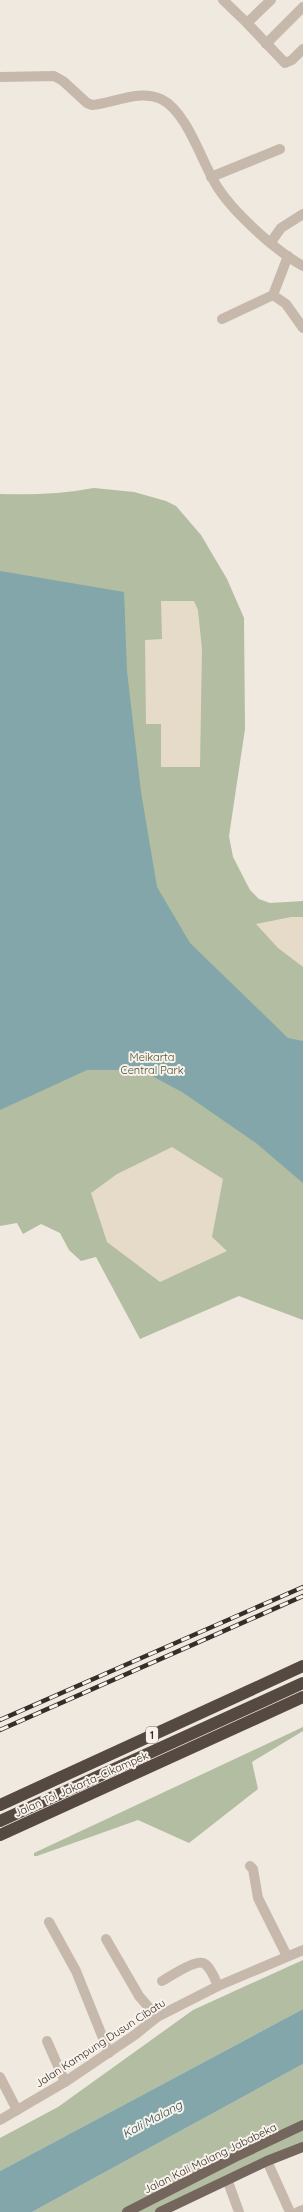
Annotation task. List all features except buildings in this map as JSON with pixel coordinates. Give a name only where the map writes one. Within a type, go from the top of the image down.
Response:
[{"type":"highway","name":"Jalan Tol Jakarta–Cikampek","points":[[0,1800],[303,1663]]},
{"type":"highway","name":"1","points":[[0,1805],[303,1666]]},
{"type":"highway","name":"1","points":[[0,1821],[303,1683]]},
{"type":"highway","name":"Jalan Tol Jakarta–Cikampek","points":[[0,1835],[303,1697]]},
{"type":"main road","name":"Jalan Kali Malang Jababeka","points":[[127,2212],[235,2157],[303,2125]]},
{"type":"main road","points":[[160,2212],[227,2179],[303,2147]]},
{"type":"street","points":[[223,0],[285,63],[292,60],[303,49]]},
{"type":"street","points":[[247,23],[271,0]]},
{"type":"street","points":[[266,44],[303,7]]},
{"type":"street","points":[[0,77],[54,76],[63,80],[88,104],[92,105],[136,96],[148,96],[161,100],[173,108],[182,120],[219,190],[270,242],[303,266]]},
{"type":"street","points":[[211,177],[280,148]]},
{"type":"street","points":[[270,242],[281,228],[303,214]]},
{"type":"street","points":[[222,319],[273,295],[288,256]]},
{"type":"street","points":[[273,295],[286,304],[303,328]]},
{"type":"street","points":[[250,1866],[253,1869],[258,1898],[287,1956]]},
{"type":"street","points":[[49,1922],[76,1971],[109,2053]]},
{"type":"street","points":[[106,1939],[139,1996],[157,2017]]},
{"type":"street","name":"Jalan Kampung Dusun Cibatu","points":[[0,2120],[65,2082],[136,2034],[157,2017],[218,1986],[303,1950]]},
{"type":"street","points":[[162,1981],[197,1962],[204,1963],[209,1968],[218,1986]]},
{"type":"street","points":[[47,2041],[65,2082]]},
{"type":"street","points":[[0,2077],[17,2110]]},
{"type":"street","points":[[267,2161],[290,2212]]},
{"type":"street","points":[[227,2179],[239,2212]]},
{"type":"street","points":[[298,2212],[303,2210]]},
{"type":"green space","name":"Meikarta Central Park","points":[[94,488],[134,492],[166,501],[176,506],[201,535],[227,579],[244,618],[245,729],[229,836],[233,857],[250,890],[259,899],[270,903],[303,901],[303,1320],[239,1296],[140,1339],[96,1257],[81,1261],[69,1250],[60,1233],[41,1224],[23,1234],[17,1223],[0,1226],[0,494],[47,494]]},
{"type":"green space","points":[[303,1727],[303,1731],[252,1762],[258,1789],[189,1843],[138,1820],[34,1856],[34,1853]]},
{"type":"green space","points":[[303,1960],[303,2009],[0,2171],[0,2138],[58,2107],[193,2010]]},
{"type":"green space","points":[[303,2064],[303,2147],[160,2212],[32,2212]]},
{"type":"shaded area","points":[[161,601],[194,601],[198,610],[202,649],[200,767],[161,767],[161,724],[146,724],[145,640],[162,639]]},
{"type":"shaded area","points":[[291,917],[303,917],[303,967],[278,948],[256,924]]},
{"type":"shaded area","points":[[172,1147],[223,1179],[212,1237],[227,1251],[160,1282],[107,1242],[91,1193],[117,1174]]},
{"type":"water","points":[[0,571],[124,592],[127,671],[141,792],[157,887],[190,943],[288,1038],[303,1041],[303,1183],[256,1143],[182,1092],[141,1070],[87,1070],[0,1110]]},
{"type":"water","name":"Kali Malang","points":[[303,2009],[303,2064],[32,2212],[0,2212],[0,2171]]},
{"type":"railway","points":[[0,1720],[303,1587]]},
{"type":"railway","points":[[0,1730],[303,1596]]}]
